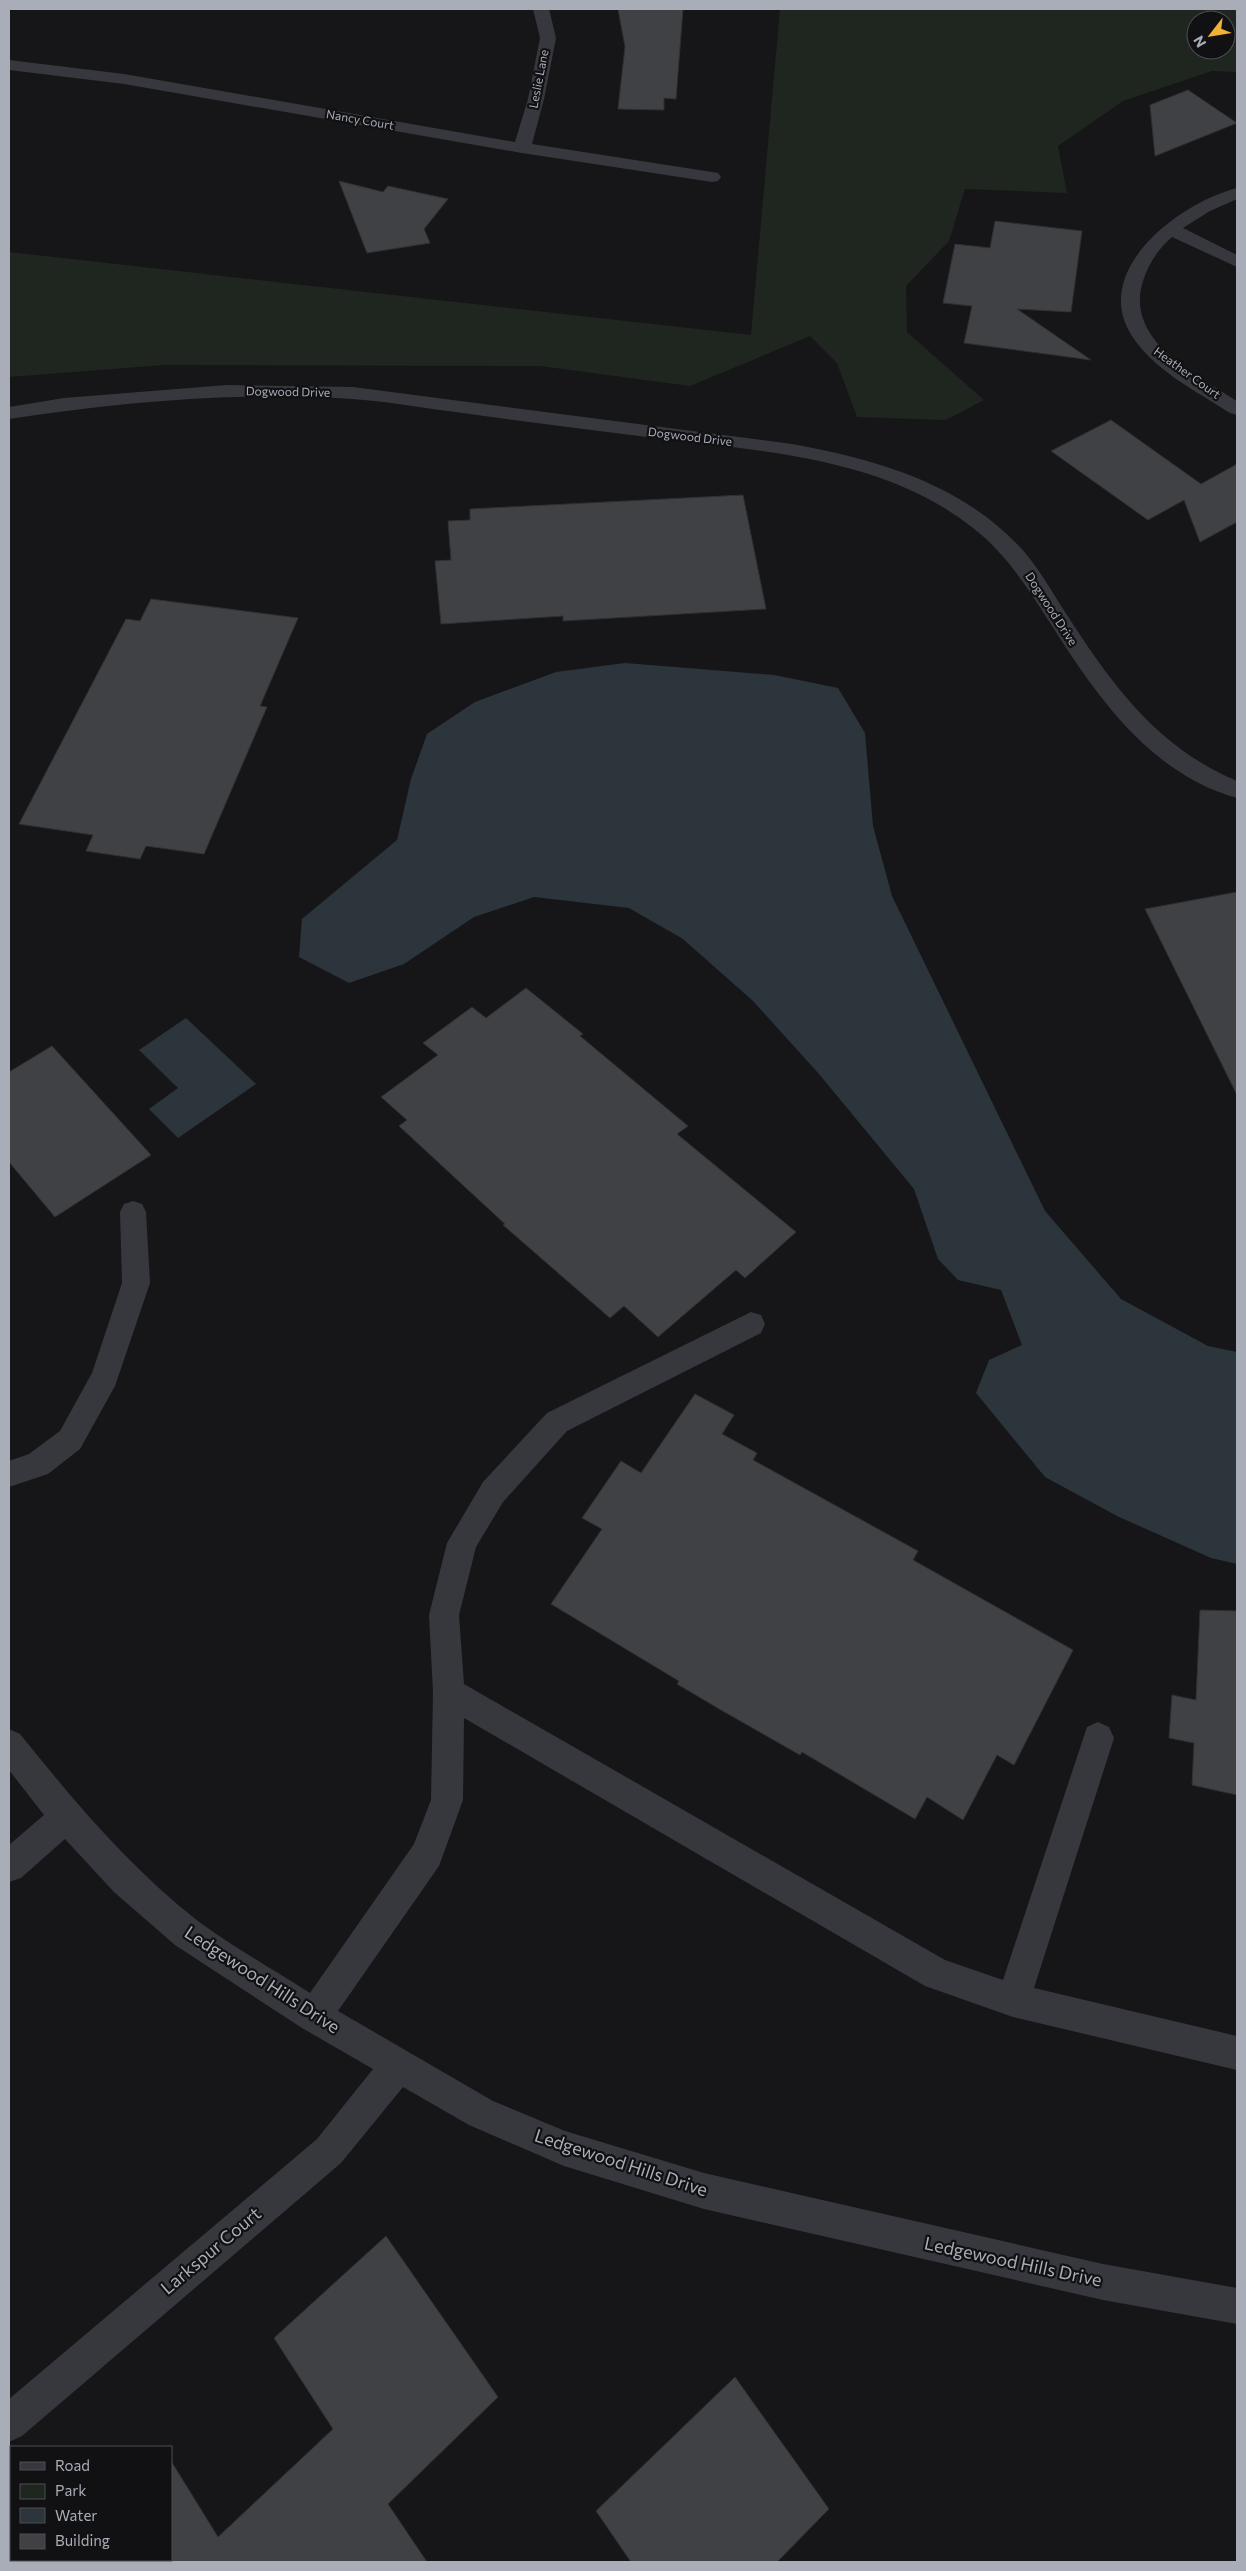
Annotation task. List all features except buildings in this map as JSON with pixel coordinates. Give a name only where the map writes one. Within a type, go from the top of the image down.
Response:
[{"type":"street","name":"Leslie Lane","points":[[522,148],[536,100],[548,38],[541,9]]},
{"type":"street","name":"Nancy Court","points":[[9,65],[124,79],[522,148],[712,177]]},
{"type":"street","name":"Heather Court","points":[[1237,194],[1170,229],[1147,251],[1136,270],[1130,295],[1132,316],[1140,333],[1152,348],[1237,409]]},
{"type":"street","points":[[1170,229],[1237,262]]},
{"type":"street","name":"Dogwood Drive","points":[[9,413],[64,404],[207,392],[286,390],[353,394],[792,450],[843,459],[886,471],[948,500],[978,520],[1005,543],[1028,571],[1091,670],[1118,707],[1142,732],[1183,762],[1237,790]]},
{"type":"street","points":[[9,1474],[38,1465],[70,1440],[105,1377],[136,1283],[133,1212]]},
{"type":"street","points":[[314,2016],[427,1854],[447,1800],[449,1692],[444,1614],[462,1543],[493,1492],[557,1422],[751,1324]]},
{"type":"street","points":[[449,1692],[938,1974],[1012,2000],[1237,2053]]},
{"type":"street","points":[[1012,2000],[1098,1738]]},
{"type":"street","name":"Ledgewood Hills Drive","points":[[9,1745],[66,1817],[126,1880],[186,1933],[314,2016],[481,2112],[564,2148],[704,2191],[1103,2282],[1237,2306]]},
{"type":"street","points":[[9,1866],[66,1817]]},
{"type":"street","name":"Larkspur Court","points":[[9,2423],[329,2151],[398,2066]]},
{"type":"green space","points":[[780,9],[1237,9],[1237,72],[1212,71],[1123,101],[1058,146],[1067,193],[965,189],[949,241],[906,286],[907,332],[984,400],[946,420],[857,417],[837,363],[810,336],[690,386],[540,366],[164,365],[9,377],[9,252],[751,335]]},
{"type":"water","points":[[625,663],[774,675],[838,688],[865,733],[873,826],[892,896],[1045,1211],[1121,1299],[1208,1346],[1237,1352],[1237,1564],[1211,1558],[1117,1516],[1045,1477],[976,1393],[989,1360],[1022,1345],[1001,1290],[958,1280],[938,1259],[914,1189],[819,1074],[753,1001],[683,939],[629,908],[534,897],[474,917],[404,964],[349,983],[299,957],[302,919],[397,840],[411,779],[427,734],[475,702],[556,672]]},
{"type":"water","points":[[186,1018],[256,1084],[178,1138],[149,1109],[178,1088],[139,1050]]}]
